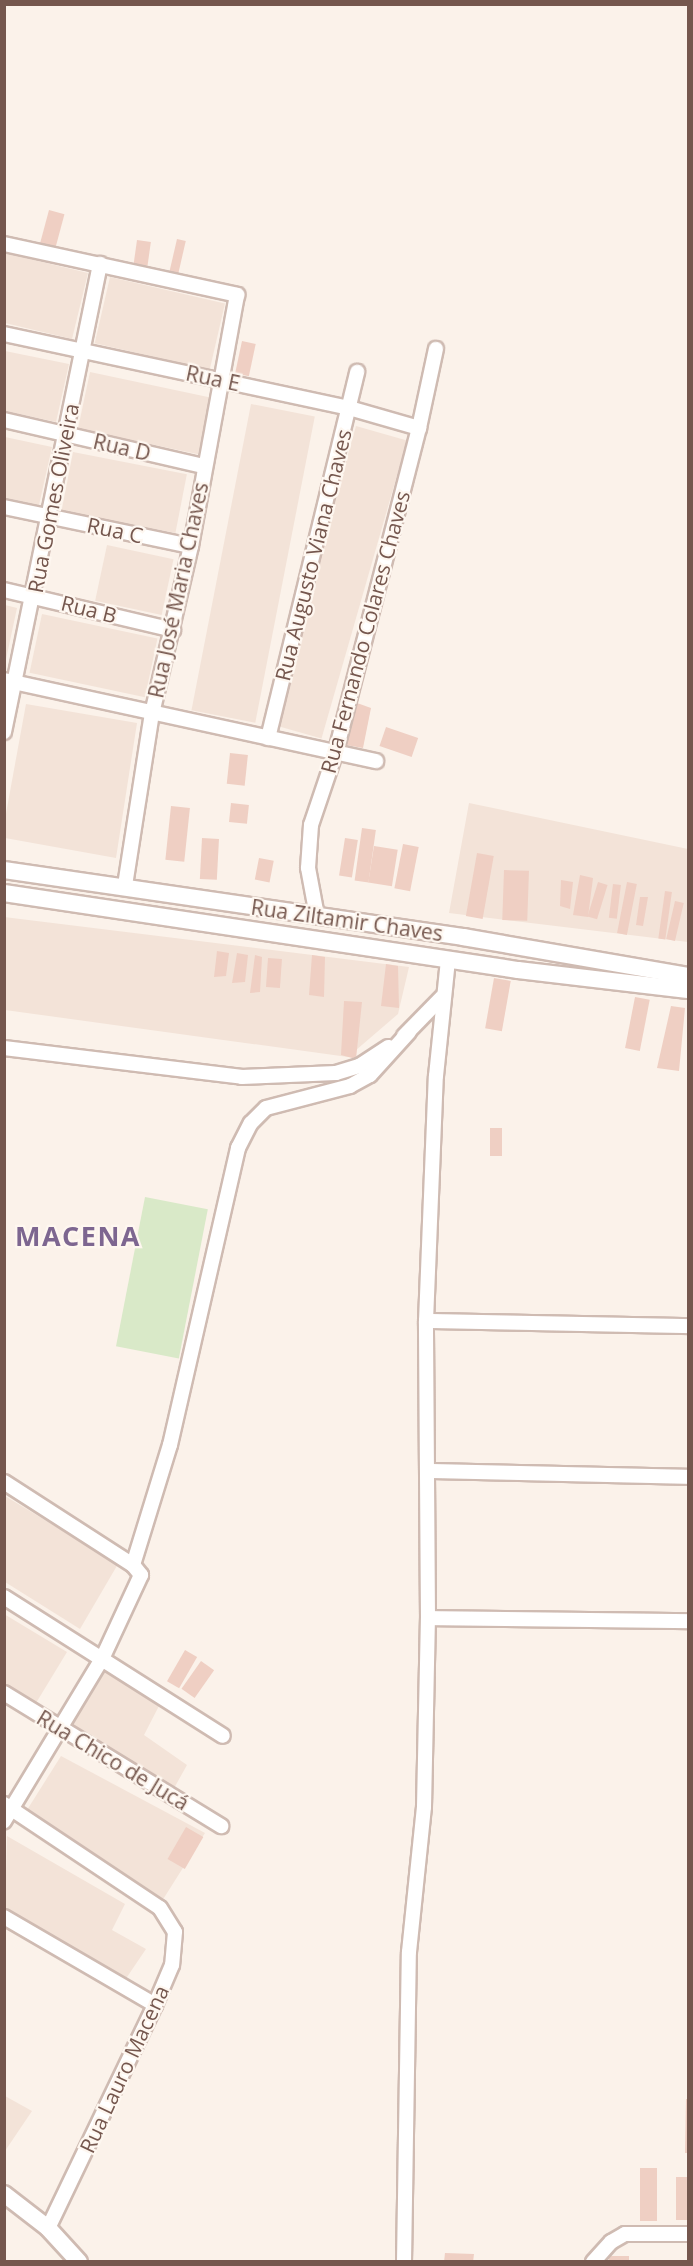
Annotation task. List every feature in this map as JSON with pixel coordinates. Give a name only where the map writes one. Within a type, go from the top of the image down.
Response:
[{"type":"street","points":[[4,244],[100,264]]},
{"type":"street","name":"Rua José Maria Chaves","points":[[100,264],[237,296],[173,630],[152,713],[125,886]]},
{"type":"street","name":"Rua Gomes Oliveira","points":[[4,732],[9,681],[34,596],[100,264]]},
{"type":"street","name":"Rua E","points":[[4,334],[349,408],[419,428]]},
{"type":"street","name":"Rua Fernando Colares Chaves","points":[[316,916],[308,868],[311,825],[336,751],[419,428],[436,349]]},
{"type":"street","name":"Rua Augusto Viana Chaves","points":[[268,738],[357,372]]},
{"type":"street","name":"Rua D","points":[[4,420],[204,466]]},
{"type":"street","name":"Rua C","points":[[4,507],[190,546]]},
{"type":"street","name":"Rua B","points":[[4,590],[173,630]]},
{"type":"street","points":[[9,681],[376,761]]},
{"type":"street","name":"Rua Ziltamir Chaves","points":[[4,870],[125,886],[520,947],[688,976]]},
{"type":"street","name":"Rua Ziltamir Chaves","points":[[4,893],[518,970],[688,990]]},
{"type":"street","points":[[518,970],[520,947]]},
{"type":"street","points":[[404,2262],[409,1952],[424,1807],[428,1618],[426,1321],[442,997],[448,960]]},
{"type":"street","points":[[133,1565],[170,1445],[238,1148],[251,1123],[266,1108],[350,1086],[370,1075],[442,997]]},
{"type":"street","points":[[4,1048],[242,1077],[336,1073],[369,1060],[409,1032]]},
{"type":"street","points":[[426,1321],[688,1326]]},
{"type":"street","points":[[428,1471],[688,1478]]},
{"type":"street","points":[[4,1482],[140,1571],[140,1580],[103,1656],[62,1728],[8,1806],[4,1821]]},
{"type":"street","points":[[4,1597],[103,1656],[223,1736]]},
{"type":"street","points":[[428,1618],[688,1621]]},
{"type":"street","name":"Rua Chico de Jucá","points":[[4,1693],[221,1826]]},
{"type":"street","name":"Rua Lauro Macena","points":[[8,1806],[160,1908],[172,1926],[176,1944],[172,1965],[155,2005],[48,2228]]},
{"type":"street","points":[[4,1917],[155,2005]]},
{"type":"street","points":[[4,2194],[48,2228],[79,2262]]},
{"type":"street","points":[[593,2262],[611,2242],[625,2234],[688,2234]]},
{"type":"shaded area","points":[[5,253],[88,273],[72,339],[5,323]]},
{"type":"shaded area","points":[[110,277],[225,304],[210,370],[95,343]]},
{"type":"shaded area","points":[[5,351],[69,364],[56,422],[5,411]]},
{"type":"shaded area","points":[[90,372],[210,398],[198,454],[78,429]]},
{"type":"shaded area","points":[[251,404],[315,416],[255,723],[191,710]]},
{"type":"shaded area","points":[[356,426],[407,441],[321,739],[271,724]]},
{"type":"shaded area","points":[[5,437],[52,447],[39,505],[5,498]]},
{"type":"shaded area","points":[[73,452],[187,474],[175,533],[62,511]]},
{"type":"shaded area","points":[[107,545],[174,559],[162,615],[95,601]]},
{"type":"shaded area","points":[[4,605],[17,608],[5,664]]},
{"type":"shaded area","points":[[42,614],[157,639],[145,697],[30,673]]},
{"type":"shaded area","points":[[26,704],[137,723],[116,858],[5,838],[5,819]]},
{"type":"shaded area","points":[[469,803],[688,849],[688,942],[449,913]]},
{"type":"shaded area","points":[[4,917],[409,967],[398,1014],[348,1057],[5,1010]]},
{"type":"shaded area","points":[[5,1496],[118,1564],[80,1629],[5,1582]]},
{"type":"shaded area","points":[[4,1614],[67,1652],[36,1703],[5,1685]]},
{"type":"shaded area","points":[[106,1668],[160,1704],[144,1735],[187,1765],[173,1790],[72,1725]]},
{"type":"shaded area","points":[[61,1756],[205,1833],[162,1901],[27,1810]]},
{"type":"shaded area","points":[[7,1836],[125,1904],[112,1930],[146,1949],[125,1980],[5,1909]]},
{"type":"shaded area","points":[[5,2096],[32,2111],[4,2151]]},
{"type":"green space","points":[[145,1197],[208,1209],[179,1358],[116,1346]]},
{"type":"building","points":[[49,210],[64,214],[55,249],[40,245]]},
{"type":"building","points":[[177,239],[186,241],[178,275],[169,273]]},
{"type":"building","points":[[137,240],[151,242],[148,266],[134,264]]},
{"type":"building","points":[[242,341],[256,344],[249,376],[235,373]]},
{"type":"building","points":[[357,703],[371,708],[363,748],[346,745]]},
{"type":"building","points":[[386,727],[418,738],[412,757],[379,746]]},
{"type":"building","points":[[230,753],[248,755],[245,786],[227,784]]},
{"type":"building","points":[[231,803],[249,805],[247,824],[229,822]]},
{"type":"building","points":[[171,806],[190,808],[184,862],[165,860]]},
{"type":"building","points":[[362,828],[376,830],[368,882],[355,880]]},
{"type":"building","points":[[202,838],[219,839],[217,880],[200,879]]},
{"type":"building","points":[[345,838],[358,840],[352,878],[339,876]]},
{"type":"building","points":[[403,844],[419,847],[410,891],[394,888]]},
{"type":"building","points":[[374,846],[398,850],[392,886],[368,883]]},
{"type":"building","points":[[477,853],[494,856],[483,919],[466,916]]},
{"type":"building","points":[[259,858],[274,861],[270,882],[255,880]]},
{"type":"building","points":[[504,870],[529,871],[527,921],[502,920]]},
{"type":"building","points":[[580,875],[593,878],[588,917],[573,915]]},
{"type":"building","points":[[561,880],[573,882],[570,909],[560,906]]},
{"type":"building","points":[[598,882],[608,885],[597,919],[587,916]]},
{"type":"building","points":[[627,882],[637,884],[627,935],[617,933]]},
{"type":"building","points":[[613,884],[621,885],[617,919],[609,918]]},
{"type":"building","points":[[665,891],[672,892],[665,940],[658,939]]},
{"type":"building","points":[[640,897],[648,897],[643,926],[636,925]]},
{"type":"building","points":[[675,901],[684,903],[675,941],[666,939]]},
{"type":"building","points":[[217,951],[229,953],[226,976],[214,977]]},
{"type":"building","points":[[237,953],[248,955],[245,982],[232,983]]},
{"type":"building","points":[[255,955],[262,957],[260,992],[250,993]]},
{"type":"building","points":[[312,955],[325,957],[324,997],[309,995]]},
{"type":"building","points":[[268,958],[282,959],[280,988],[266,987]]},
{"type":"building","points":[[386,964],[398,966],[399,1008],[381,1006]]},
{"type":"building","points":[[494,978],[511,981],[502,1031],[485,1028]]},
{"type":"building","points":[[635,997],[650,1000],[640,1051],[625,1048]]},
{"type":"building","points":[[344,1001],[362,1002],[356,1059],[341,1055]]},
{"type":"building","points":[[671,1006],[685,1008],[679,1071],[657,1068]]},
{"type":"building","points":[[490,1128],[502,1128],[502,1156],[490,1156]]},
{"type":"building","points":[[185,1650],[197,1657],[179,1688],[167,1681]]},
{"type":"building","points":[[201,1661],[214,1670],[195,1698],[181,1689]]},
{"type":"building","points":[[186,1827],[203,1837],[185,1869],[168,1859]]},
{"type":"building","points":[[686,2099],[688,2099],[688,2153],[685,2153]]},
{"type":"building","points":[[640,2168],[657,2168],[657,2221],[640,2221]]},
{"type":"building","points":[[676,2177],[688,2177],[688,2220],[676,2220]]},
{"type":"building","points":[[445,2253],[474,2254],[473,2262],[444,2262]]},
{"type":"building","points":[[609,2256],[629,2256],[629,2262],[609,2262]]},
{"type":"district","name":"MACENA","points":[[78,1236]]}]
